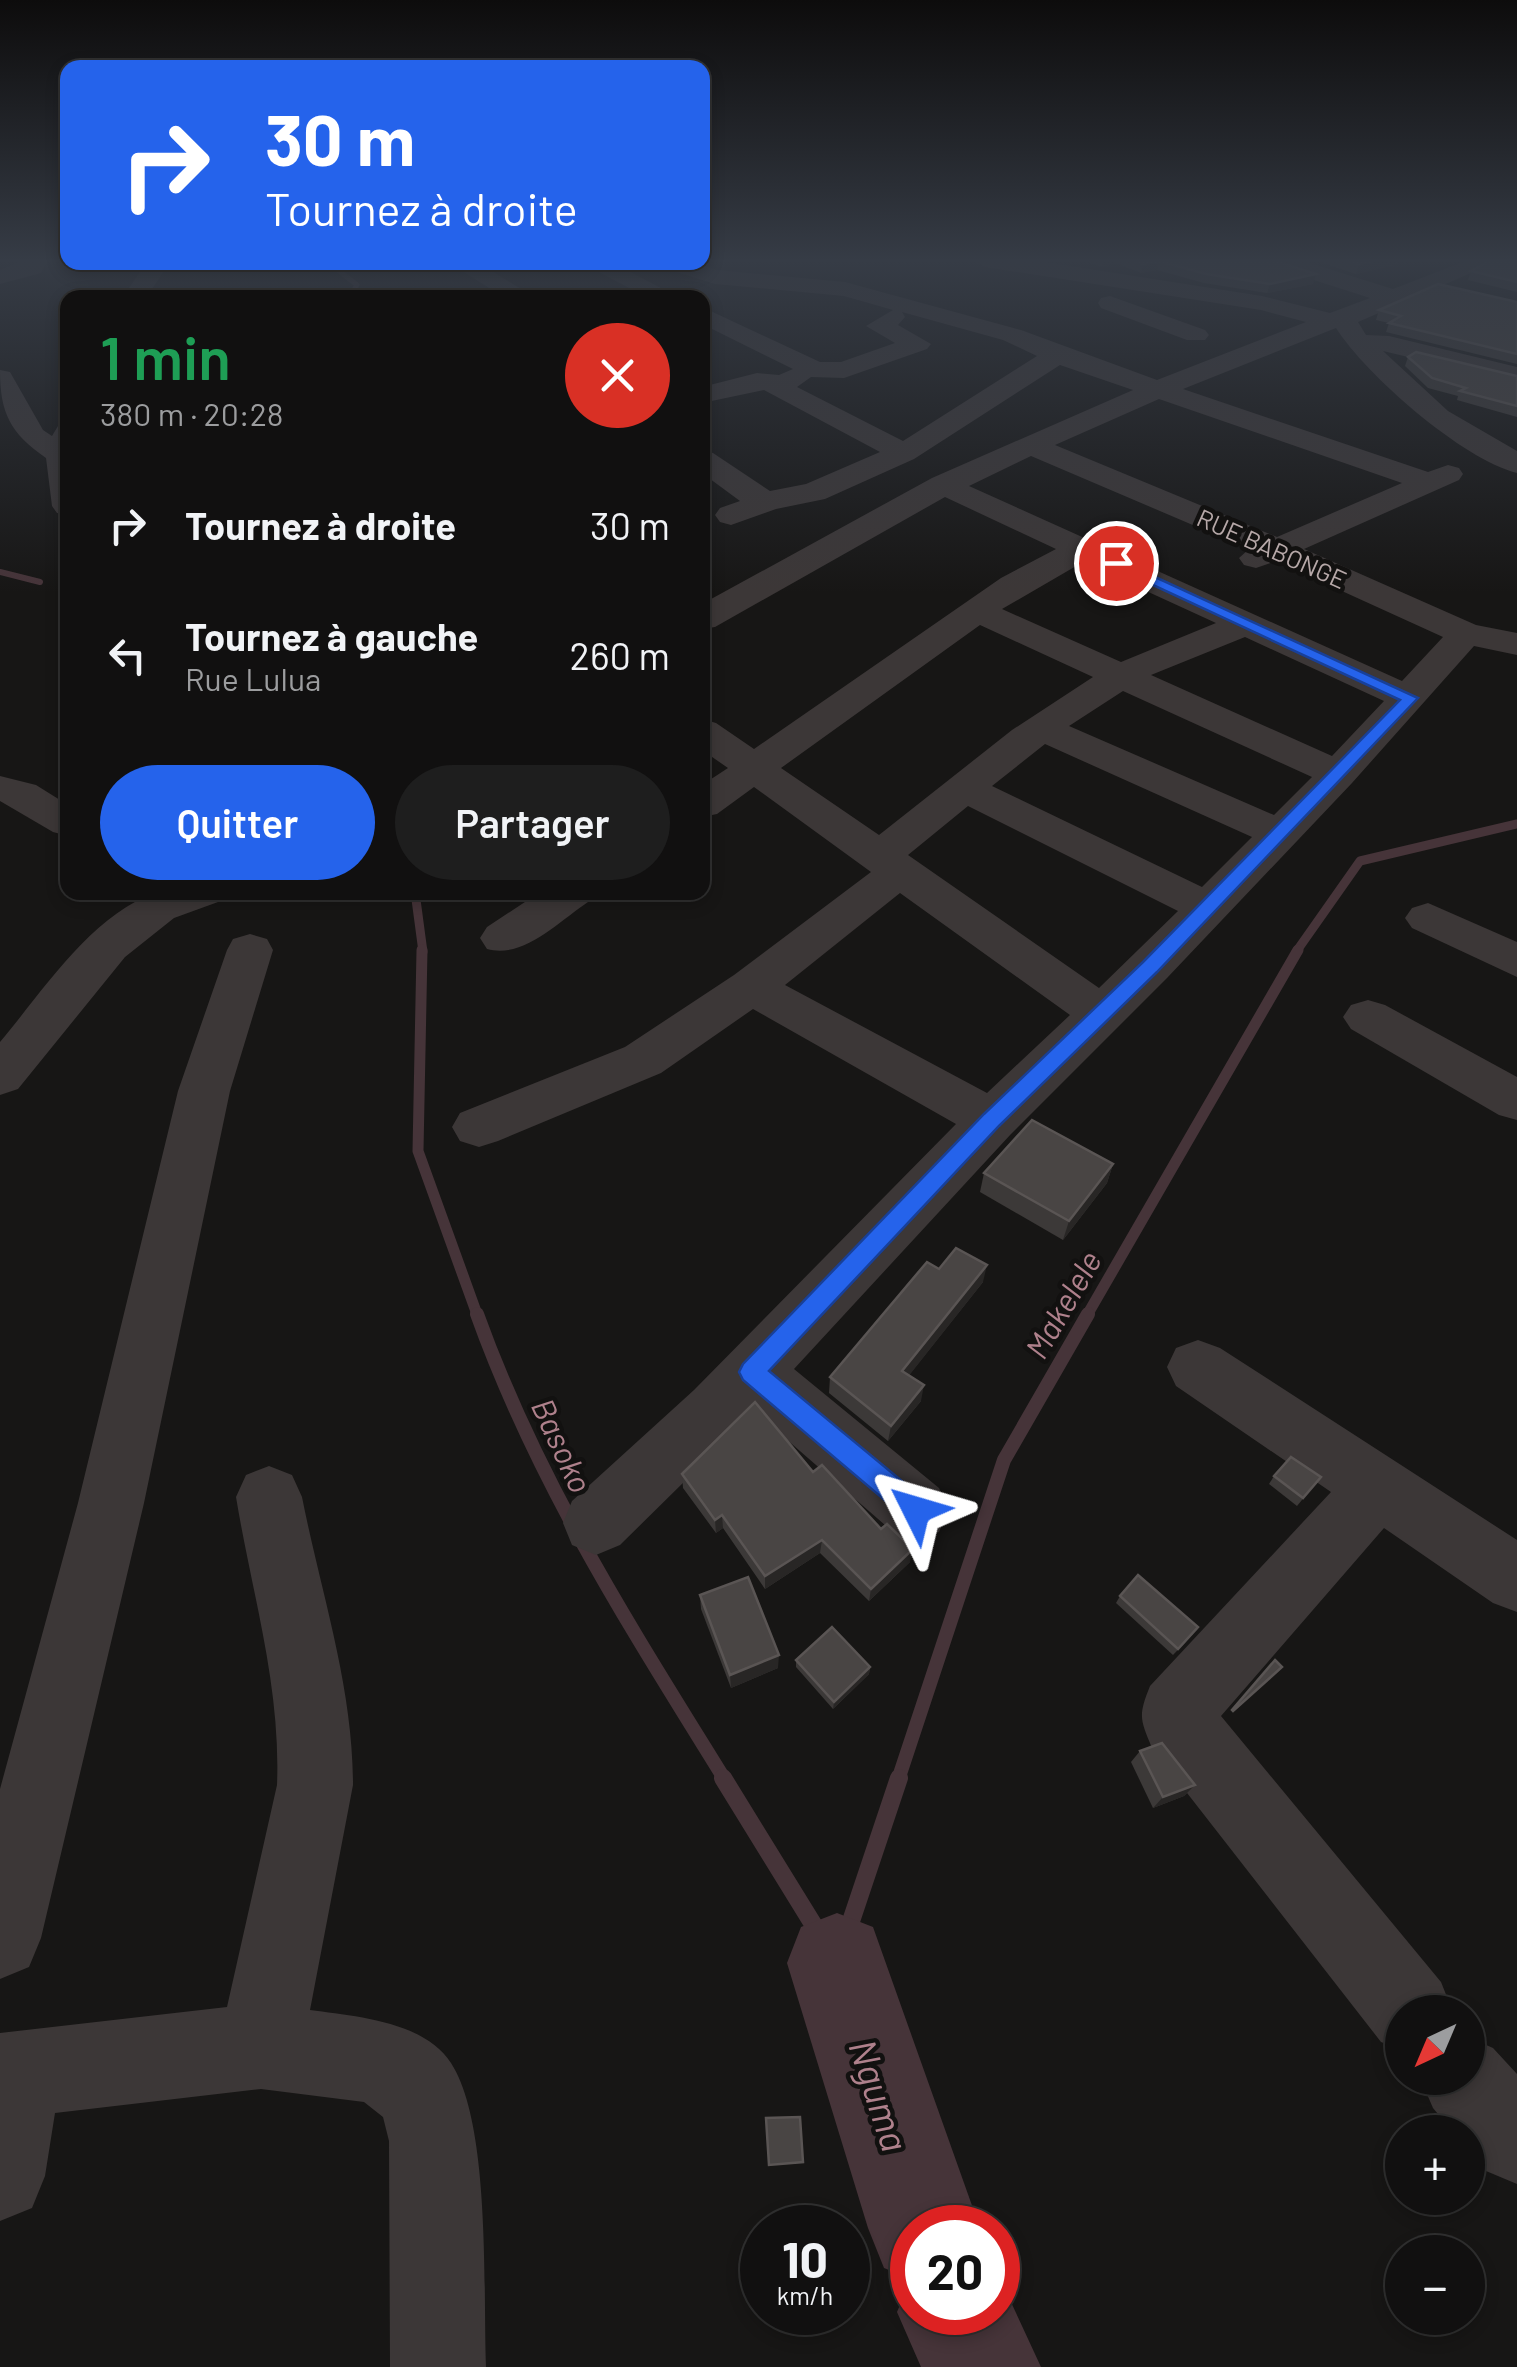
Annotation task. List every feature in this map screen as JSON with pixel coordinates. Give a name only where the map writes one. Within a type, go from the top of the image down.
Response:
[{"type":"street","points":[[710,393],[757,381],[779,383],[815,370]]},
{"type":"street","points":[[907,370],[915,374]]},
{"type":"street","points":[[731,515],[768,501],[814,492],[904,453],[1033,370]]},
{"type":"street","points":[[1106,370],[1429,482]]},
{"type":"street","points":[[710,614],[806,555],[943,485],[1029,444],[1211,370]]},
{"type":"street","points":[[1386,370],[1438,416],[1507,459]]},
{"type":"street","points":[[779,383],[776,387],[784,392],[904,453]]},
{"type":"street","points":[[2,387],[32,436],[60,442]]},
{"type":"street","points":[[948,389],[982,404]]},
{"type":"street","name":"RUE BABONGE","points":[[1029,444],[1196,513],[1466,634],[1517,644]]},
{"type":"street","points":[[1207,581],[1429,482],[1507,459]]},
{"type":"street","points":[[710,464],[753,496],[768,501]]},
{"type":"street","points":[[943,485],[1084,548],[1207,581],[1247,623],[1410,698]]},
{"type":"street","points":[[710,799],[1013,584],[1084,548]]},
{"type":"street","points":[[976,610],[1338,774]]},
{"type":"street","points":[[479,1127],[644,1060],[751,986],[890,864],[966,789],[1042,728],[1124,675],[1247,623]]},
{"type":"street","points":[[596,1524],[752,1372],[992,1120],[1208,908],[1410,698],[1466,634]]},
{"type":"street","points":[[1042,728],[1279,832]]},
{"type":"street","points":[[710,736],[1102,1014]]},
{"type":"street","points":[[0,788],[22,794],[60,818]]},
{"type":"street","points":[[966,789],[1208,908]]},
{"type":"street","points":[[0,1076],[108,946],[172,900]]},
{"type":"street","points":[[503,938],[560,900]]},
{"type":"street","points":[[1428,918],[1517,961]]},
{"type":"street","points":[[0,1938],[111,1502],[204,1091],[250,950]]},
{"type":"street","points":[[751,986],[992,1120]]},
{"type":"street","points":[[1368,1018],[1517,1101]]},
{"type":"street","points":[[1198,1366],[1511,1566]]},
{"type":"street","points":[[752,1372],[916,1510]]},
{"type":"street","points":[[1380,1485],[1176,1712],[1178,1722],[1397,1995]]},
{"type":"street","points":[[261,2046],[315,1785],[318,1742],[314,1700],[279,1560],[269,1497]]},
{"type":"street","points":[[0,2176],[10,2074],[261,2046],[382,2062],[419,2090],[433,2141],[438,2367]]},
{"type":"street","points":[[1478,2095],[1517,2140]]},
{"type":"building","points":[[1423,370],[1494,370],[1517,376],[1517,406],[1460,391],[1466,388],[1432,378]]},
{"type":"building","points":[[1032,1120],[1113,1164],[1069,1221],[984,1173]]},
{"type":"building","points":[[956,1248],[987,1265],[902,1371],[924,1385],[891,1426],[830,1377],[927,1262],[939,1269]]},
{"type":"building","points":[[755,1402],[813,1472],[822,1465],[881,1529],[887,1524],[913,1549],[871,1589],[822,1540],[765,1576],[722,1515],[715,1520],[682,1474]]},
{"type":"building","points":[[1291,1457],[1321,1477],[1303,1498],[1274,1476]]},
{"type":"building","points":[[1138,1575],[1198,1627],[1178,1649],[1120,1596]]},
{"type":"building","points":[[748,1577],[779,1655],[730,1675],[700,1595]]},
{"type":"building","points":[[832,1627],[870,1667],[834,1702],[796,1660]]},
{"type":"building","points":[[1275,1660],[1282,1667],[1233,1711],[1232,1710]]},
{"type":"building","points":[[1162,1743],[1195,1785],[1163,1797],[1140,1751]]},
{"type":"building","points":[[800,2117],[803,2162],[769,2165],[766,2118]]},
{"type":"waterway","points":[[0,572],[40,582]]},
{"type":"waterway","name":"Makelele","points":[[1296,952],[1360,861],[1517,824]]},
{"type":"waterway","name":"Basoko","points":[[416,900],[423,952]]},
{"type":"waterway","name":"Basoko","points":[[422,950],[418,1151],[478,1317]]},
{"type":"waterway","name":"Makelele","points":[[1086,1317],[1298,950]]},
{"type":"waterway","name":"Basoko","points":[[477,1314],[501,1377],[557,1496],[621,1611],[725,1780]]},
{"type":"waterway","name":"Makelele","points":[[898,1780],[1004,1460],[1088,1314]]},
{"type":"waterway","name":"Basoko","points":[[723,1778],[837,1963],[899,1778]]},
{"type":"waterway","name":"Nguma","points":[[837,1963],[916,2205]]},
{"type":"waterway","name":"Nguma","points":[[966,2335],[982,2367]]},
{"type":"route","points":[[916,1510],[752,1372],[992,1120],[1150,967],[1410,698],[1116,563]]}]
